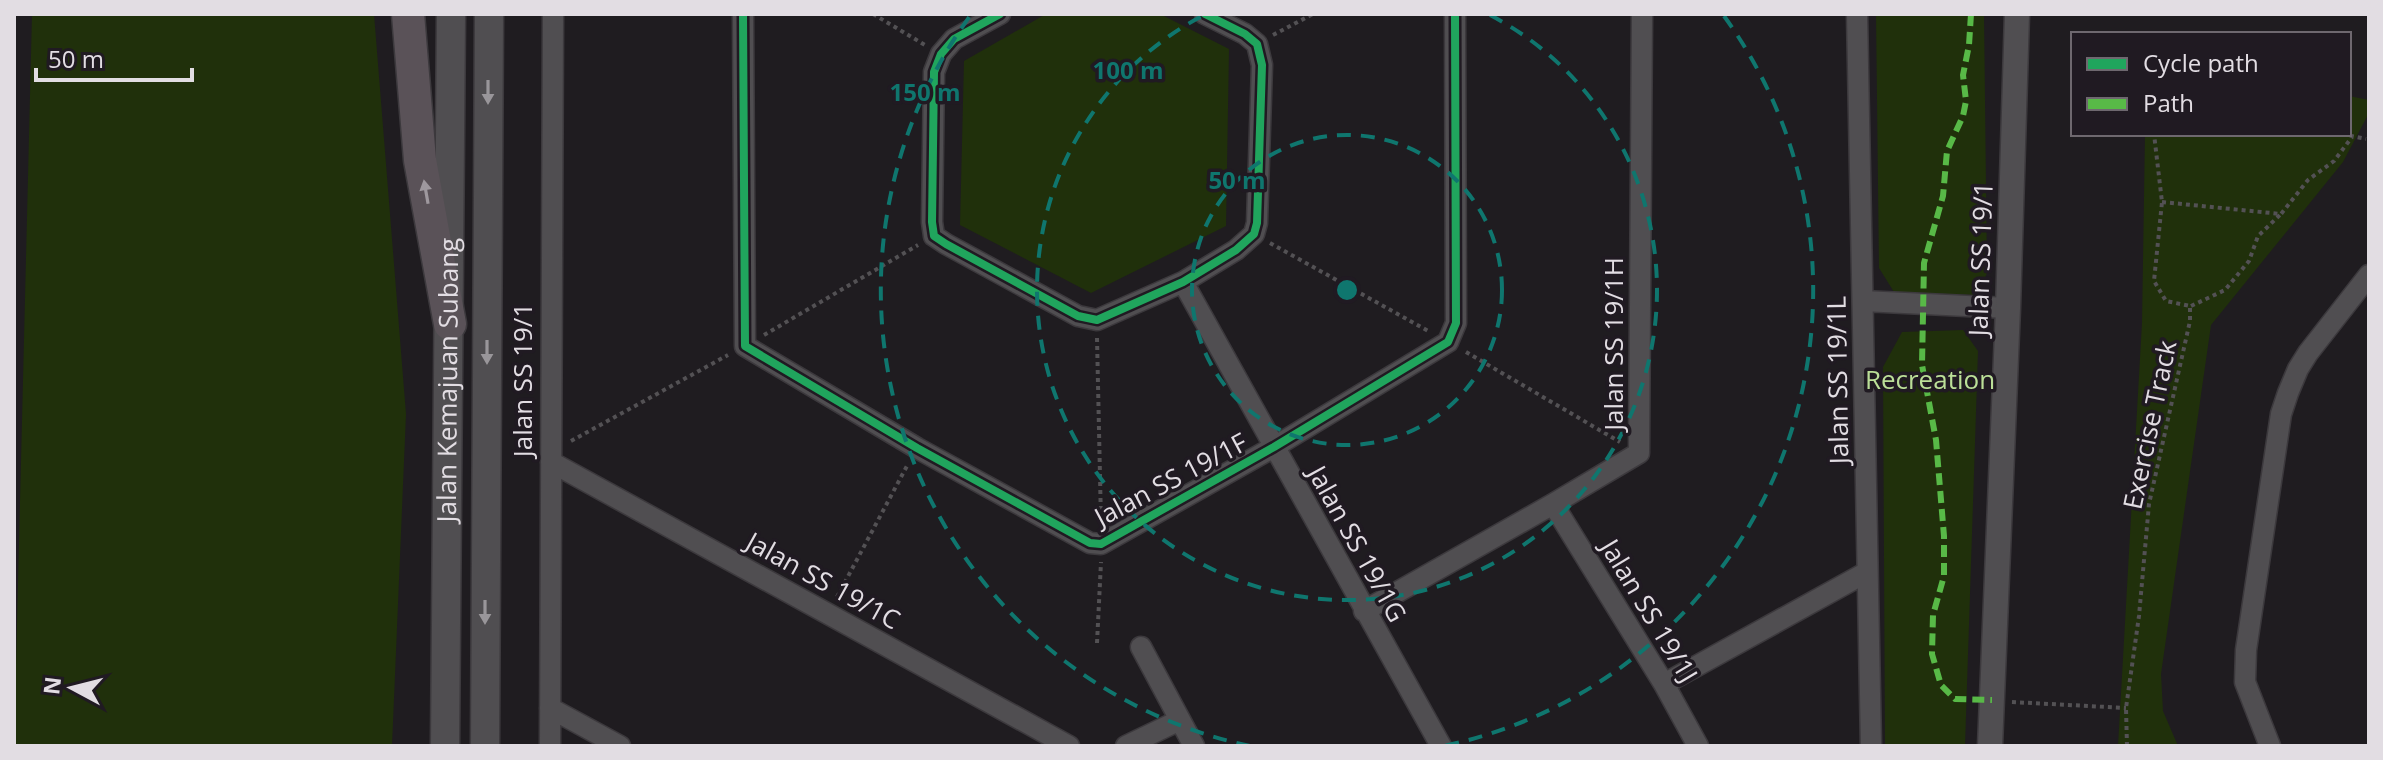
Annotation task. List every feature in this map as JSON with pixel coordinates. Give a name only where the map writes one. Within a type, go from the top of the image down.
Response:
[{"type":"highway","points":[[408,14],[420,160],[450,324]]},
{"type":"main road","points":[[443,14],[451,106]]},
{"type":"main road","name":"Jalan Kemajuan Subang","points":[[445,746],[451,14]]},
{"type":"main road","name":"Jalan Kemajuan Subang","points":[[485,746],[489,14]]},
{"type":"street","name":"Jalan SS 19/1","points":[[550,746],[553,14]]},
{"type":"street","name":"Jalan SS 19/1F","points":[[743,14],[745,346],[917,448],[1090,543],[1101,544],[1274,447],[1448,342],[1456,323],[1455,14]]},
{"type":"street","points":[[1000,14],[954,39],[941,54],[934,72],[934,236],[1078,316],[1097,320],[1183,282],[1236,250],[1254,234],[1257,223],[1262,65],[1257,44],[1245,34],[1205,14]]},
{"type":"street","name":"Jalan SS 19/1H","points":[[1364,611],[1639,453],[1642,14]]},
{"type":"street","name":"Jalan SS 19/1L","points":[[1857,14],[1871,746]]},
{"type":"street","name":"Jalan SS 19/1","points":[[1990,746],[2017,14]]},
{"type":"street","points":[[2270,746],[2245,682],[2246,650],[2281,414],[2298,369],[2369,275]]},
{"type":"street","name":"Jalan SS 19/1G","points":[[1183,282],[1441,746]]},
{"type":"street","points":[[1863,301],[2008,308]]},
{"type":"street","name":"Jalan SS 19/1C","points":[[551,462],[1069,746]]},
{"type":"street","name":"Jalan SS 19/1J","points":[[1553,504],[1664,684],[1698,746]]},
{"type":"street","points":[[1664,684],[1867,572]]},
{"type":"street","points":[[1141,647],[1194,746]]},
{"type":"street","points":[[550,708],[620,746]]},
{"type":"street","points":[[1126,746],[1180,720]]},
{"type":"path","points":[[873,14],[941,54]]},
{"type":"path","points":[[1257,44],[1313,14]]},
{"type":"path","points":[[2154,136],[2162,202],[2154,281],[2166,301],[2190,306],[2225,290],[2249,261],[2258,236],[2281,214],[2308,180],[2334,161],[2352,137]]},
{"type":"path","points":[[2349,136],[2366,139]]},
{"type":"path","points":[[2162,202],[2281,214]]},
{"type":"path","points":[[1097,320],[1101,544],[1097,643]]},
{"type":"path","points":[[829,614],[917,448]]},
{"type":"path","points":[[1992,700],[2126,708]]},
{"type":"green space","points":[[32,14],[374,14],[406,414],[392,746],[14,746]]},
{"type":"green space","points":[[1046,14],[1160,14],[1229,49],[1226,226],[1091,293],[960,225],[964,61]]},
{"type":"green space","name":"Recreation","points":[[1876,14],[1984,14],[1987,273],[1978,295],[1894,292],[1879,268]]},
{"type":"green space","points":[[2351,96],[2369,100],[2369,113],[2343,162],[2211,325],[2161,674],[2163,711],[2178,746],[2118,746],[2142,323],[2145,136],[2351,136]]},
{"type":"green space","name":"Recreation","points":[[1963,330],[1978,351],[1965,746],[1885,746],[1883,367],[1902,332]]},
{"type":"marked path","points":[[1971,14],[1963,75],[1966,101],[1963,116],[1947,151],[1943,196],[1924,263],[1922,365],[1936,440],[1944,536],[1944,576],[1933,615],[1932,654],[1941,685],[1955,699],[1992,700]]},
{"type":"cycle path","points":[[743,14],[745,346],[917,448],[1090,543],[1101,544],[1274,447],[1448,342],[1456,323],[1455,14]]},
{"type":"cycle path","points":[[1000,14],[954,39],[941,54],[934,72],[934,236],[1078,316],[1097,320],[1183,282],[1236,250],[1254,234],[1257,223],[1262,65],[1257,44],[1245,34],[1205,14]]}]
